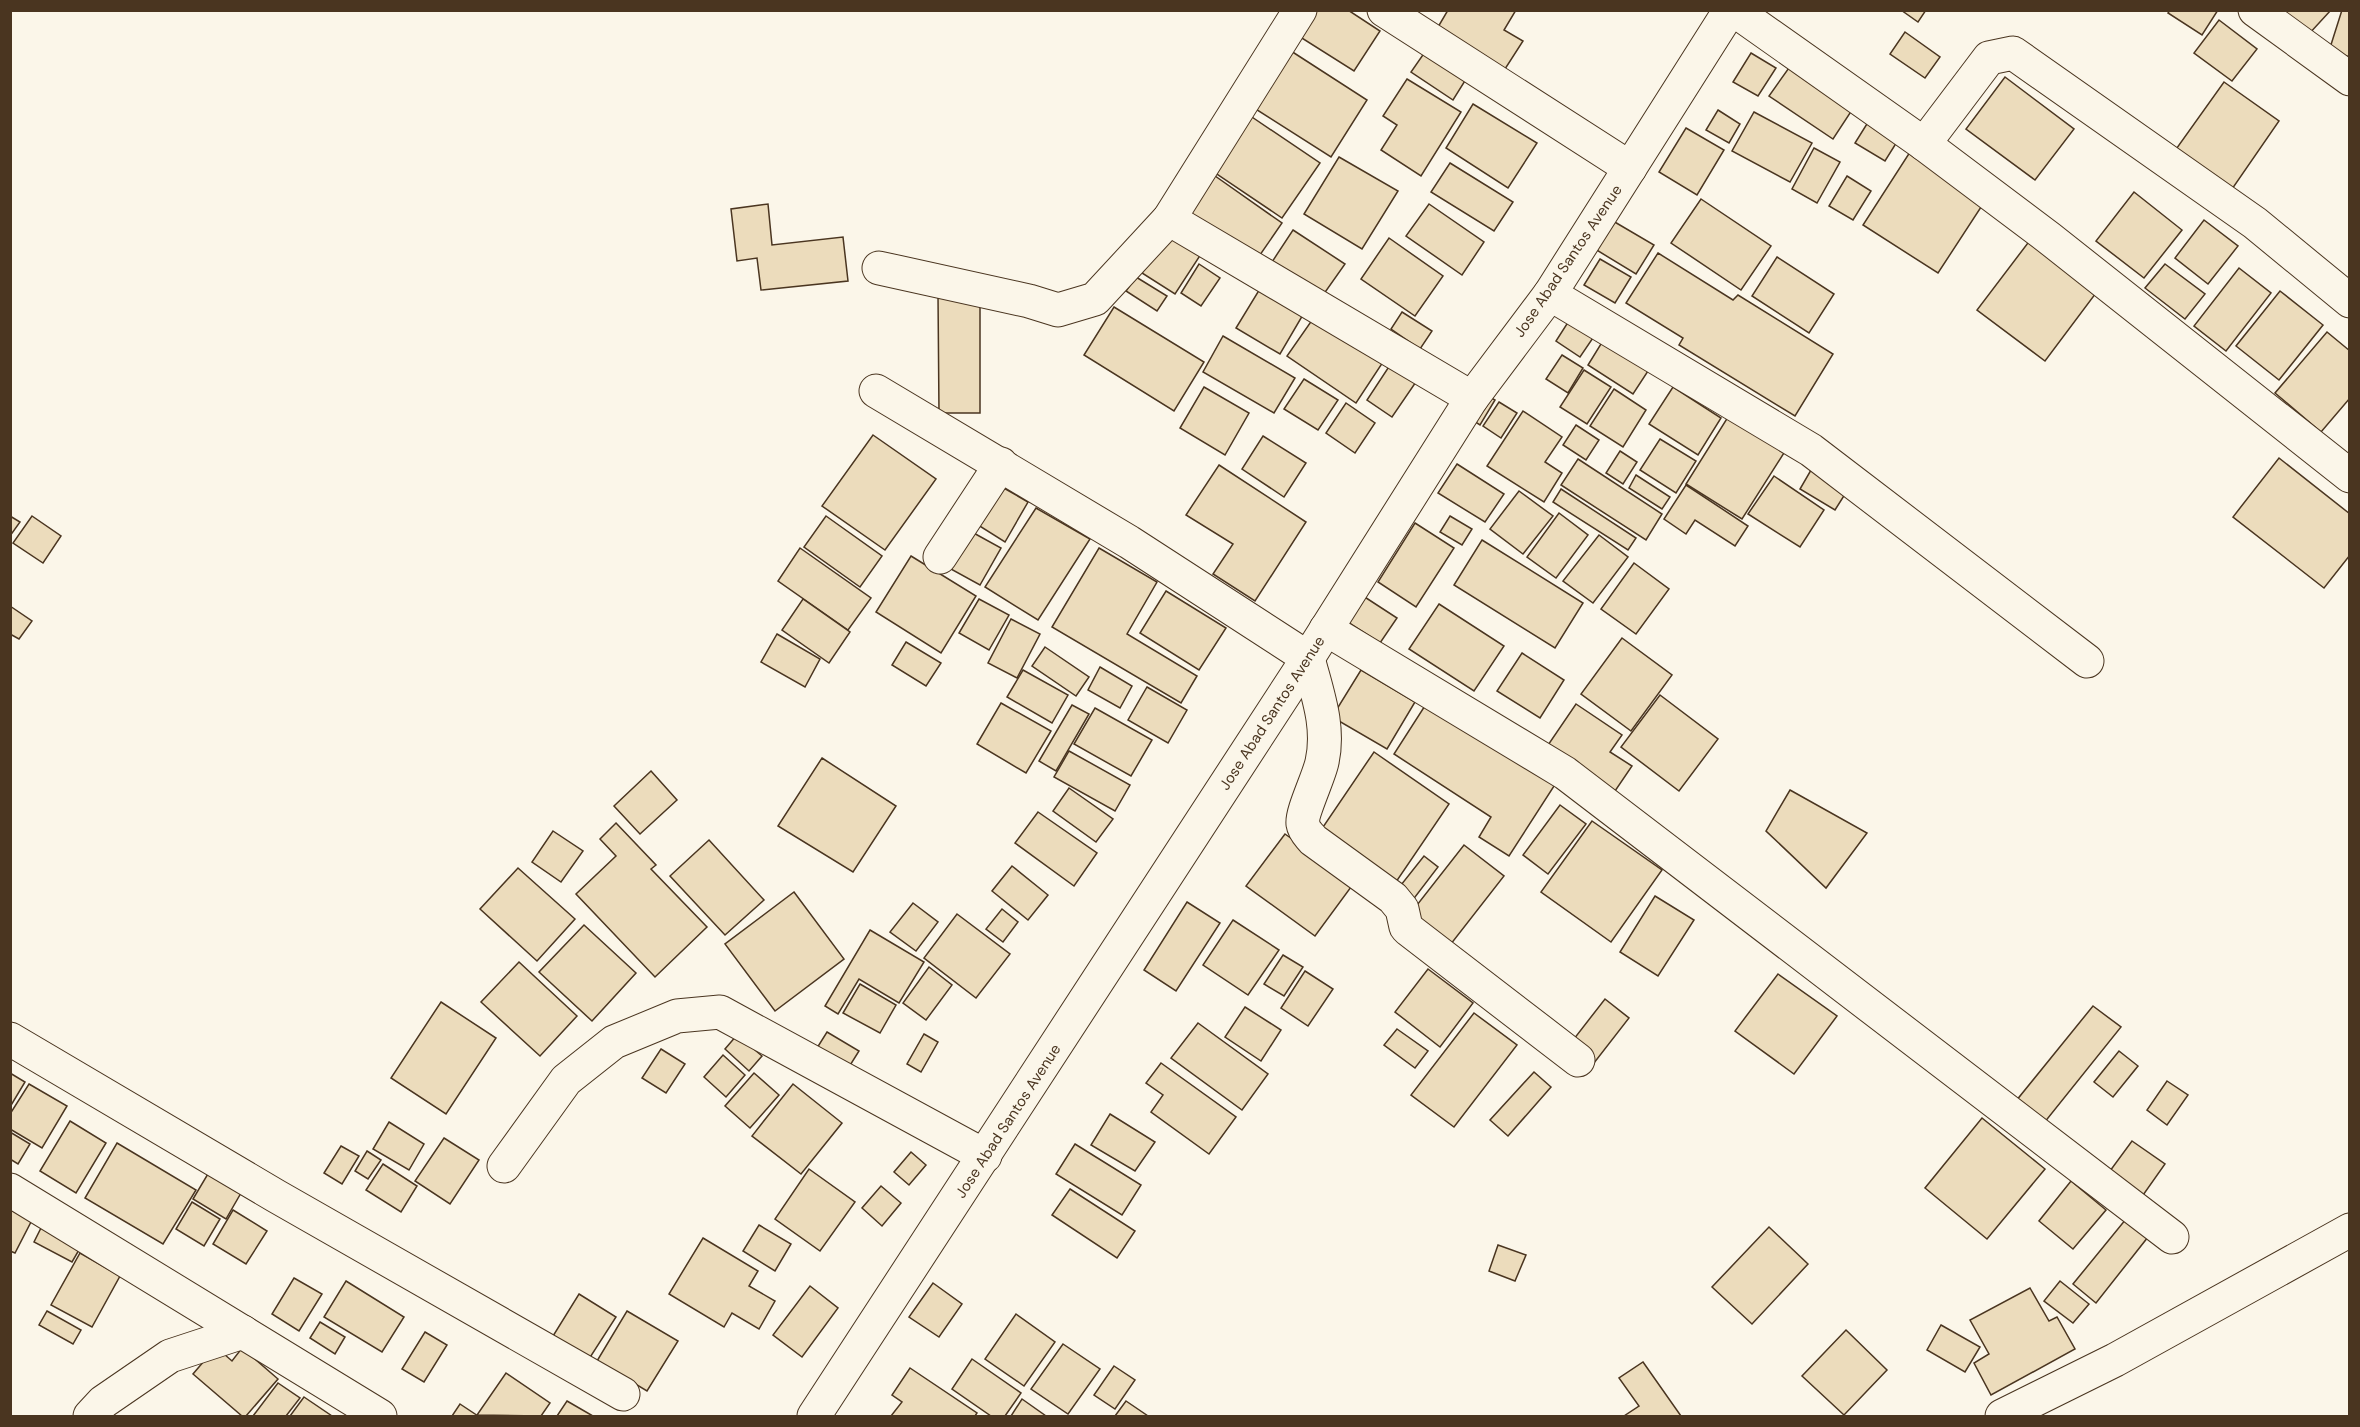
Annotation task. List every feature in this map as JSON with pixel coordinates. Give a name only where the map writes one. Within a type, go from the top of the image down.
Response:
[{"type":"main road","points":[[879,268],[1029,301],[1058,310],[1095,299],[1169,219],[1300,10]]},
{"type":"main road","points":[[1384,10],[1630,168]]},
{"type":"main road","points":[[1732,10],[1924,144],[2123,295],[2349,476]]},
{"type":"main road","name":"Jose Abad Santos Avenue","points":[[814,1416],[1308,658],[1472,398],[1550,294],[1732,10]]},
{"type":"main road","points":[[2255,10],[2349,79]]},
{"type":"main road","points":[[1924,144],[1989,58],[2013,53],[2254,223],[2349,301]]},
{"type":"main road","points":[[1169,219],[1472,398]]},
{"type":"main road","points":[[1550,294],[1811,450],[2087,662]]},
{"type":"main road","points":[[876,391],[1129,542],[1308,658],[1324,719],[1325,742],[1322,764],[1302,822],[1306,832],[1313,840],[1393,898],[1402,909],[1406,927],[1409,930],[1578,1060]]},
{"type":"main road","points":[[940,557],[1001,464]]},
{"type":"main road","points":[[1326,629],[1565,773],[2172,1237]]},
{"type":"main road","points":[[504,1166],[566,1080],[614,1042],[677,1016],[720,1012],[985,1156]]},
{"type":"main road","points":[[10,1038],[276,1196],[623,1394]]},
{"type":"main road","points":[[10,1190],[380,1416]]},
{"type":"main road","points":[[2002,1416],[2115,1360],[2349,1230]]},
{"type":"main road","points":[[90,1416],[103,1402],[170,1356],[243,1332]]},
{"type":"building","points":[[1313,10],[1348,10],[1380,31],[1354,71],[1297,35]]},
{"type":"building","points":[[1448,10],[1516,10],[1504,30],[1523,41],[1505,69],[1438,27]]},
{"type":"building","points":[[1901,10],[1926,10],[1918,22]]},
{"type":"building","points":[[2170,10],[2218,10],[2202,35],[2168,13]]},
{"type":"building","points":[[2287,10],[2331,10],[2308,35],[2284,13]]},
{"type":"building","points":[[2342,10],[2350,10],[2350,57],[2329,51]]},
{"type":"building","points":[[2219,20],[2257,49],[2232,81],[2194,53]]},
{"type":"building","points":[[1905,32],[1940,57],[1925,78],[1890,54]]},
{"type":"building","points":[[1427,49],[1468,76],[1453,100],[1411,72]]},
{"type":"building","points":[[1291,51],[1367,100],[1331,157],[1254,108]]},
{"type":"building","points":[[1751,53],[1776,68],[1758,96],[1733,82]]},
{"type":"building","points":[[1791,65],[1854,107],[1833,139],[1769,96]]},
{"type":"building","points":[[2005,77],[2074,129],[2035,180],[1966,129]]},
{"type":"building","points":[[1407,79],[1461,112],[1421,176],[1381,150],[1397,125],[1383,116]]},
{"type":"building","points":[[2224,82],[2279,121],[2230,192],[2174,152]]},
{"type":"building","points":[[1473,104],[1537,143],[1508,188],[1446,148]]},
{"type":"building","points":[[1718,110],[1740,124],[1729,143],[1706,130]]},
{"type":"building","points":[[1754,112],[1812,143],[1790,182],[1732,151]]},
{"type":"building","points":[[1246,113],[1320,163],[1282,218],[1208,168]]},
{"type":"building","points":[[1870,119],[1900,137],[1885,161],[1855,143]]},
{"type":"building","points":[[1686,128],[1724,150],[1697,195],[1659,172]]},
{"type":"building","points":[[1814,148],[1840,162],[1817,203],[1792,189]]},
{"type":"building","points":[[1910,152],[1985,201],[1938,273],[1863,225]]},
{"type":"building","points":[[1339,157],[1398,191],[1362,249],[1304,214]]},
{"type":"building","points":[[1450,163],[1513,202],[1494,231],[1431,192]]},
{"type":"building","points":[[1208,171],[1282,223],[1253,265],[1178,213]]},
{"type":"building","points":[[1847,176],[1871,191],[1853,220],[1829,206]]},
{"type":"building","points":[[2134,192],[2182,230],[2144,278],[2096,241]]},
{"type":"building","points":[[1701,199],[1771,246],[1741,290],[1671,243]]},
{"type":"building","points":[[768,204],[772,245],[843,237],[848,281],[761,290],[757,258],[737,261],[731,209]]},
{"type":"building","points":[[1429,204],[1484,242],[1462,275],[1406,236]]},
{"type":"building","points":[[2204,220],[2238,246],[2208,284],[2175,258]]},
{"type":"building","points":[[1613,221],[1654,245],[1636,274],[1595,249]]},
{"type":"building","points":[[1293,230],[1345,264],[1321,298],[1270,265]]},
{"type":"building","points":[[1168,233],[1201,254],[1175,294],[1142,273]]},
{"type":"building","points":[[2034,235],[2102,285],[2045,361],[1977,310]]},
{"type":"building","points":[[1389,238],[1443,276],[1415,316],[1361,279]]},
{"type":"building","points":[[1658,253],[1733,300],[1738,295],[1833,354],[1795,416],[1679,345],[1683,338],[1626,303]]},
{"type":"building","points":[[1777,257],[1834,294],[1809,333],[1752,296]]},
{"type":"building","points":[[1600,259],[1631,277],[1615,303],[1584,285]]},
{"type":"building","points":[[1199,264],[1220,278],[1201,306],[1181,293]]},
{"type":"building","points":[[2165,264],[2205,294],[2185,319],[2145,288]]},
{"type":"building","points":[[2239,268],[2271,293],[2226,351],[2194,326]]},
{"type":"building","points":[[1136,277],[1167,296],[1157,311],[1126,291]]},
{"type":"building","points":[[1261,287],[1304,313],[1280,354],[1236,328]]},
{"type":"building","points":[[2280,291],[2323,325],[2279,380],[2236,346]]},
{"type":"building","points":[[938,295],[980,295],[980,413],[939,413]]},
{"type":"building","points":[[1114,307],[1204,362],[1174,411],[1084,355]]},
{"type":"building","points":[[1402,312],[1432,331],[1420,349],[1391,329]]},
{"type":"building","points":[[1317,313],[1385,359],[1356,403],[1287,356]]},
{"type":"building","points":[[1572,316],[1597,332],[1580,357],[1556,341]]},
{"type":"building","points":[[2327,332],[2350,351],[2350,398],[2321,432],[2275,393]]},
{"type":"building","points":[[1223,336],[1295,378],[1274,413],[1203,372]]},
{"type":"building","points":[[1604,339],[1650,368],[1633,394],[1588,365]]},
{"type":"building","points":[[1562,355],[1583,368],[1568,393],[1546,379]]},
{"type":"building","points":[[1392,362],[1418,379],[1392,417],[1367,400]]},
{"type":"building","points":[[1584,370],[1611,387],[1587,424],[1560,407]]},
{"type":"building","points":[[1304,379],[1338,400],[1318,430],[1284,409]]},
{"type":"building","points":[[1204,387],[1249,413],[1225,455],[1180,428]]},
{"type":"building","points":[[1673,387],[1721,418],[1698,455],[1649,424]]},
{"type":"building","points":[[1614,389],[1646,410],[1623,447],[1590,426]]},
{"type":"building","points":[[1481,392],[1495,400],[1480,425],[1466,416]]},
{"type":"building","points":[[1499,402],[1517,413],[1501,438],[1483,426]]},
{"type":"building","points":[[1346,403],[1375,423],[1355,453],[1326,433]]},
{"type":"building","points":[[1733,409],[1789,445],[1742,519],[1686,484]]},
{"type":"building","points":[[1523,411],[1562,437],[1545,462],[1562,473],[1544,502],[1487,466]]},
{"type":"building","points":[[1576,425],[1599,440],[1586,460],[1563,445]]},
{"type":"building","points":[[873,435],[936,479],[885,550],[822,506]]},
{"type":"building","points":[[1263,436],[1306,463],[1284,497],[1242,469]]},
{"type":"building","points":[[1660,439],[1696,461],[1676,493],[1640,470]]},
{"type":"building","points":[[1620,451],[1637,462],[1623,484],[1606,473]]},
{"type":"building","points":[[2279,458],[2350,514],[2350,555],[2324,588],[2233,517]]},
{"type":"building","points":[[1578,459],[1662,514],[1646,540],[1561,485]]},
{"type":"building","points":[[1457,464],[1504,494],[1485,522],[1438,493]]},
{"type":"building","points":[[1219,465],[1306,522],[1255,601],[1213,574],[1233,544],[1186,515]]},
{"type":"building","points":[[1811,470],[1847,491],[1835,510],[1800,489]]},
{"type":"building","points":[[1636,475],[1670,497],[1662,509],[1629,488]]},
{"type":"building","points":[[1774,476],[1824,510],[1800,547],[1748,514]]},
{"type":"building","points":[[1686,485],[1748,526],[1735,546],[1695,520],[1686,534],[1664,519]]},
{"type":"building","points":[[1002,487],[1028,502],[1005,542],[978,525]]},
{"type":"building","points":[[1561,489],[1636,538],[1628,550],[1553,502]]},
{"type":"building","points":[[1519,491],[1553,516],[1523,554],[1490,529]]},
{"type":"building","points":[[1036,508],[1090,539],[1038,620],[985,587]]},
{"type":"building","points":[[1559,513],[1588,535],[1556,578],[1527,557]]},
{"type":"building","points":[[10,516],[20,522],[10,536]]},
{"type":"building","points":[[32,516],[61,536],[43,563],[13,543]]},
{"type":"building","points":[[826,516],[882,556],[860,587],[804,547]]},
{"type":"building","points":[[1450,516],[1472,529],[1462,545],[1440,532]]},
{"type":"building","points":[[1415,523],[1454,548],[1416,607],[1378,582]]},
{"type":"building","points":[[970,531],[1001,548],[980,585],[949,568]]},
{"type":"building","points":[[1599,535],[1628,557],[1593,603],[1563,581]]},
{"type":"building","points":[[1482,540],[1583,603],[1555,648],[1454,585]]},
{"type":"building","points":[[800,548],[871,598],[848,630],[778,581]]},
{"type":"building","points":[[1099,548],[1157,582],[1127,634],[1197,676],[1181,703],[1052,627]]},
{"type":"building","points":[[911,556],[976,596],[941,653],[876,612]]},
{"type":"building","points":[[1634,563],[1669,589],[1636,634],[1601,609]]},
{"type":"building","points":[[1166,591],[1226,628],[1199,670],[1140,633]]},
{"type":"building","points":[[1357,592],[1397,618],[1380,643],[1340,617]]},
{"type":"building","points":[[803,599],[850,632],[829,663],[782,630]]},
{"type":"building","points":[[979,599],[1009,615],[989,650],[959,633]]},
{"type":"building","points":[[1439,604],[1504,646],[1474,691],[1409,649]]},
{"type":"building","points":[[10,606],[32,621],[19,639],[10,634]]},
{"type":"building","points":[[1011,619],[1040,634],[1017,678],[988,663]]},
{"type":"building","points":[[777,634],[820,659],[805,687],[761,662]]},
{"type":"building","points":[[1622,638],[1672,675],[1631,731],[1581,694]]},
{"type":"building","points":[[906,642],[941,663],[926,686],[892,665]]},
{"type":"building","points":[[1045,647],[1089,677],[1076,696],[1032,666]]},
{"type":"building","points":[[1522,653],[1564,680],[1540,718],[1497,691]]},
{"type":"building","points":[[1100,667],[1132,686],[1120,708],[1088,690]]},
{"type":"building","points":[[1023,670],[1068,695],[1052,723],[1007,697]]},
{"type":"building","points":[[1361,670],[1415,702],[1387,749],[1332,717]]},
{"type":"building","points":[[1147,687],[1187,710],[1168,743],[1128,720]]},
{"type":"building","points":[[1660,695],[1718,739],[1679,791],[1621,747]]},
{"type":"building","points":[[1428,701],[1556,783],[1509,856],[1479,837],[1491,817],[1394,754]]},
{"type":"building","points":[[1001,703],[1051,731],[1026,773],[977,744]]},
{"type":"building","points":[[1576,704],[1622,735],[1610,752],[1632,766],[1613,794],[1546,748]]},
{"type":"building","points":[[1072,705],[1089,714],[1056,771],[1039,761]]},
{"type":"building","points":[[1095,708],[1152,740],[1131,776],[1074,744]]},
{"type":"building","points":[[1069,751],[1130,785],[1115,811],[1054,777]]},
{"type":"building","points":[[1374,752],[1449,804],[1396,882],[1321,830]]},
{"type":"building","points":[[822,758],[896,806],[853,872],[778,826]]},
{"type":"building","points":[[651,771],[677,800],[640,834],[614,806]]},
{"type":"building","points":[[1069,788],[1113,819],[1096,842],[1053,811]]},
{"type":"building","points":[[1790,790],[1867,833],[1826,888],[1766,831]]},
{"type":"building","points":[[1560,805],[1586,824],[1548,874],[1523,855]]},
{"type":"building","points":[[1038,812],[1097,853],[1074,886],[1015,843]]},
{"type":"building","points":[[1592,821],[1662,870],[1611,942],[1541,892]]},
{"type":"building","points":[[616,823],[656,865],[651,869],[707,927],[655,977],[576,894],[616,856],[600,839]]},
{"type":"building","points":[[553,831],[583,851],[561,882],[532,862]]},
{"type":"building","points":[[1285,834],[1354,883],[1315,936],[1246,886]]},
{"type":"building","points":[[709,840],[764,900],[725,935],[670,876]]},
{"type":"building","points":[[1464,845],[1504,876],[1447,949],[1406,919]]},
{"type":"building","points":[[1424,856],[1438,867],[1412,901],[1397,890]]},
{"type":"building","points":[[1012,866],[1048,895],[1028,920],[992,891]]},
{"type":"building","points":[[518,868],[575,919],[537,961],[480,909]]},
{"type":"building","points":[[794,892],[844,959],[775,1011],[725,944]]},
{"type":"building","points":[[1655,896],[1694,920],[1658,976],[1620,952]]},
{"type":"building","points":[[1187,902],[1220,923],[1176,991],[1144,970]]},
{"type":"building","points":[[913,903],[938,922],[916,951],[890,932]]},
{"type":"building","points":[[1002,909],[1018,922],[1003,942],[986,929]]},
{"type":"building","points":[[957,914],[1010,954],[976,998],[924,958]]},
{"type":"building","points":[[1233,920],[1279,950],[1248,995],[1203,965]]},
{"type":"building","points":[[584,925],[636,973],[592,1021],[539,972]]},
{"type":"building","points":[[870,930],[924,962],[899,1003],[859,979],[838,1014],[825,1006]]},
{"type":"building","points":[[1283,955],[1303,967],[1284,996],[1264,984]]},
{"type":"building","points":[[519,962],[577,1016],[540,1056],[481,1002]]},
{"type":"building","points":[[929,967],[952,985],[926,1020],[903,1003]]},
{"type":"building","points":[[1428,969],[1473,1003],[1440,1047],[1395,1012]]},
{"type":"building","points":[[1305,971],[1333,989],[1308,1026],[1281,1008]]},
{"type":"building","points":[[1778,974],[1837,1016],[1794,1074],[1735,1031]]},
{"type":"building","points":[[860,984],[896,1005],[880,1033],[843,1013]]},
{"type":"building","points":[[1605,999],[1629,1018],[1594,1063],[1570,1044]]},
{"type":"building","points":[[441,1002],[496,1038],[446,1114],[391,1078]]},
{"type":"building","points":[[2093,1006],[2121,1027],[2044,1123],[2016,1101]]},
{"type":"building","points":[[1245,1007],[1281,1030],[1261,1061],[1225,1037]]},
{"type":"building","points":[[1474,1013],[1517,1045],[1454,1127],[1411,1095]]},
{"type":"building","points":[[1198,1023],[1268,1074],[1242,1110],[1171,1058]]},
{"type":"building","points":[[1397,1029],[1428,1051],[1415,1068],[1384,1045]]},
{"type":"building","points":[[827,1032],[859,1051],[849,1067],[817,1048]]},
{"type":"building","points":[[924,1034],[938,1042],[921,1072],[907,1064]]},
{"type":"building","points":[[737,1035],[762,1056],[749,1071],[725,1049]]},
{"type":"building","points":[[661,1049],[685,1064],[666,1093],[642,1078]]},
{"type":"building","points":[[2119,1051],[2138,1066],[2113,1097],[2094,1082]]},
{"type":"building","points":[[723,1055],[745,1075],[726,1097],[704,1077]]},
{"type":"building","points":[[1161,1063],[1236,1117],[1209,1154],[1151,1112],[1163,1095],[1146,1083]]},
{"type":"building","points":[[1534,1072],[1551,1087],[1508,1136],[1490,1120]]},
{"type":"building","points":[[10,1073],[25,1082],[10,1107]]},
{"type":"building","points":[[754,1073],[779,1095],[750,1128],[725,1106]]},
{"type":"building","points":[[2167,1081],[2188,1095],[2167,1125],[2147,1110]]},
{"type":"building","points":[[29,1084],[67,1106],[42,1148],[10,1129],[10,1114]]},
{"type":"building","points":[[793,1084],[842,1123],[801,1174],[752,1136]]},
{"type":"building","points":[[1110,1114],[1155,1142],[1135,1171],[1091,1145]]},
{"type":"building","points":[[1982,1118],[2045,1169],[1987,1239],[1925,1188]]},
{"type":"building","points":[[70,1121],[106,1143],[76,1193],[40,1171]]},
{"type":"building","points":[[389,1122],[424,1144],[409,1170],[373,1149]]},
{"type":"building","points":[[10,1132],[30,1144],[18,1164],[10,1159]]},
{"type":"building","points":[[444,1138],[479,1160],[450,1204],[415,1181]]},
{"type":"building","points":[[2132,1141],[2165,1164],[2141,1198],[2107,1175]]},
{"type":"building","points":[[117,1143],[196,1190],[163,1244],[85,1198]]},
{"type":"building","points":[[1075,1144],[1141,1185],[1122,1215],[1056,1174]]},
{"type":"building","points":[[341,1146],[359,1156],[342,1184],[324,1173]]},
{"type":"building","points":[[367,1151],[381,1160],[368,1179],[355,1171]]},
{"type":"building","points":[[911,1152],[926,1165],[909,1185],[894,1172]]},
{"type":"building","points":[[383,1164],[417,1186],[401,1212],[366,1190]]},
{"type":"building","points":[[212,1167],[245,1186],[226,1219],[193,1199]]},
{"type":"building","points":[[809,1169],[855,1202],[820,1251],[775,1219]]},
{"type":"building","points":[[2071,1181],[2106,1210],[2073,1249],[2039,1221]]},
{"type":"building","points":[[881,1186],[901,1203],[882,1226],[862,1208]]},
{"type":"building","points":[[1070,1189],[1135,1231],[1117,1258],[1052,1215]]},
{"type":"building","points":[[192,1202],[220,1219],[204,1246],[176,1229]]},
{"type":"building","points":[[10,1206],[33,1218],[15,1253],[10,1251]]},
{"type":"building","points":[[233,1210],[267,1231],[246,1264],[213,1244]]},
{"type":"building","points":[[2126,1219],[2148,1237],[2096,1303],[2073,1284]]},
{"type":"building","points":[[44,1222],[83,1243],[72,1262],[34,1242]]},
{"type":"building","points":[[759,1225],[791,1244],[775,1271],[743,1251]]},
{"type":"building","points":[[1769,1227],[1808,1264],[1752,1324],[1712,1287]]},
{"type":"building","points":[[703,1238],[758,1271],[749,1286],[775,1301],[759,1329],[732,1313],[724,1327],[669,1294]]},
{"type":"building","points":[[1498,1245],[1526,1255],[1515,1281],[1489,1271]]},
{"type":"building","points":[[80,1253],[120,1276],[92,1327],[51,1305]]},
{"type":"building","points":[[294,1278],[322,1294],[299,1331],[272,1314]]},
{"type":"building","points":[[346,1281],[404,1317],[382,1352],[324,1317]]},
{"type":"building","points":[[2060,1281],[2089,1304],[2073,1323],[2044,1301]]},
{"type":"building","points":[[933,1283],[962,1304],[939,1337],[909,1317]]},
{"type":"building","points":[[810,1286],[838,1308],[802,1357],[773,1335]]},
{"type":"building","points":[[2030,1288],[2049,1321],[2057,1317],[2075,1349],[1991,1395],[1974,1363],[1989,1354],[1970,1320]]},
{"type":"building","points":[[579,1294],[616,1317],[589,1359],[553,1336]]},
{"type":"building","points":[[47,1311],[81,1330],[73,1344],[39,1325]]},
{"type":"building","points":[[627,1311],[678,1341],[647,1391],[597,1361]]},
{"type":"building","points":[[1016,1314],[1055,1342],[1024,1386],[985,1359]]},
{"type":"building","points":[[320,1322],[345,1337],[335,1354],[310,1338]]},
{"type":"building","points":[[1941,1325],[1980,1347],[1965,1372],[1927,1350]]},
{"type":"building","points":[[1846,1330],[1887,1370],[1844,1415],[1802,1376]]},
{"type":"building","points":[[425,1332],[447,1345],[424,1382],[402,1369]]},
{"type":"building","points":[[1063,1344],[1100,1369],[1068,1414],[1031,1389]]},
{"type":"building","points":[[216,1347],[232,1361],[242,1348],[278,1379],[246,1416],[242,1416],[193,1374]]},
{"type":"building","points":[[972,1359],[1021,1393],[1005,1416],[991,1416],[952,1389]]},
{"type":"building","points":[[1643,1362],[1681,1416],[1624,1416],[1639,1406],[1619,1378]]},
{"type":"building","points":[[1114,1366],[1135,1380],[1115,1409],[1094,1395]]},
{"type":"building","points":[[910,1368],[977,1413],[975,1416],[891,1416],[902,1402],[892,1395]]},
{"type":"building","points":[[506,1373],[550,1403],[541,1416],[477,1415]]},
{"type":"building","points":[[278,1383],[300,1398],[286,1416],[253,1416]]},
{"type":"building","points":[[304,1397],[332,1416],[290,1416]]},
{"type":"building","points":[[1022,1399],[1046,1416],[1011,1416]]},
{"type":"building","points":[[567,1401],[593,1416],[557,1416]]},
{"type":"building","points":[[1126,1401],[1148,1416],[1115,1416]]},
{"type":"building","points":[[460,1404],[478,1416],[452,1416]]}]
